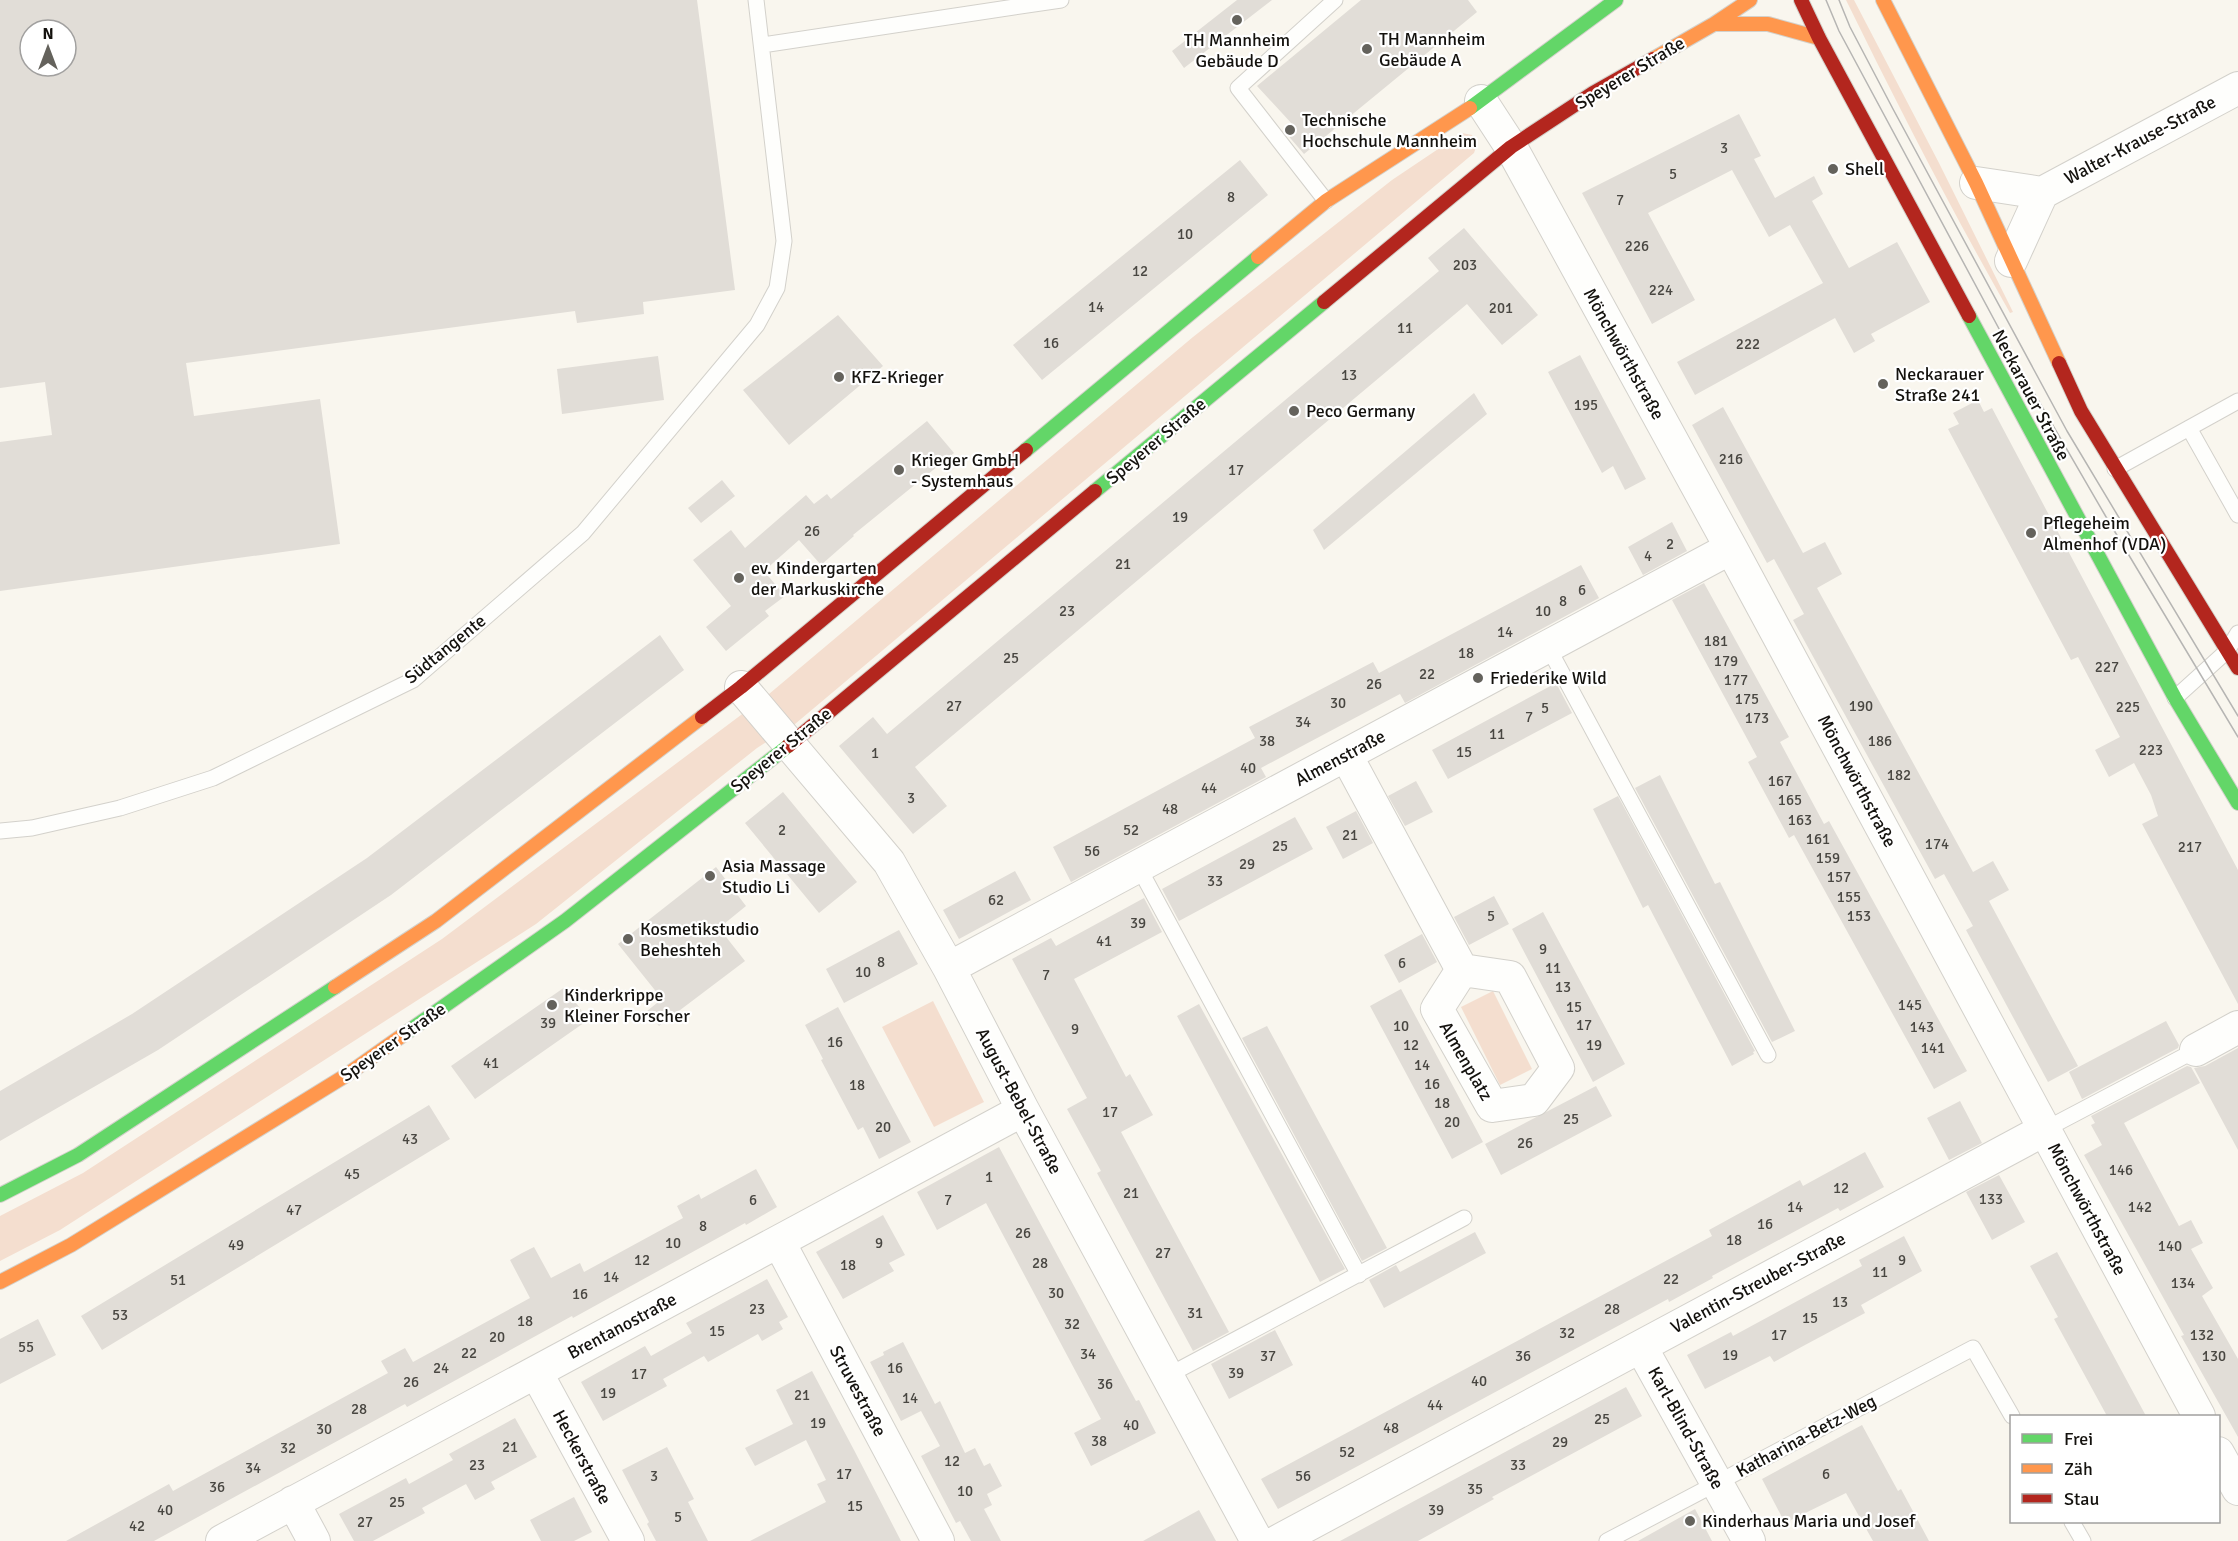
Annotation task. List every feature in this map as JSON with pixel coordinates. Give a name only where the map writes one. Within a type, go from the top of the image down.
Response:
[{"type":"street","points":[[0,1195],[78,1155],[436,921],[741,687],[1326,201],[1481,101],[1616,0]]},
{"type":"street","name":"Speyerer Straße","points":[[0,1282],[71,1245],[345,1076],[565,921],[790,744],[1511,147],[1593,93],[1714,24],[1750,0]]},
{"type":"street","name":"Neckarauer Straße","points":[[1801,0],[1819,38],[2175,698],[2238,803]]},
{"type":"street","name":"Neckarauer Straße","points":[[1883,0],[1976,183],[2081,411],[2238,668]]},
{"type":"street","points":[[1714,24],[1768,24],[1819,38]]},
{"type":"street","name":"Walter-Krause-Straße","points":[[2042,193],[2238,88]]},
{"type":"street","points":[[1481,101],[1511,147]]},
{"type":"street","name":"Mönchwörthstraße","points":[[1511,147],[1731,548],[2198,1415]]},
{"type":"street","points":[[1976,183],[2042,193],[2011,261]]},
{"type":"street","name":"Almenstraße","points":[[949,968],[1731,548]]},
{"type":"street","name":"August-Bebel-Straße","points":[[741,687],[889,862],[949,968],[1023,1110],[1257,1541]]},
{"type":"street","points":[[1346,755],[1462,970]]},
{"type":"street","name":"Valentin-Streuber-Straße","points":[[2196,1050],[2238,1027]]},
{"type":"street","name":"Brentanostraße","points":[[222,1541],[1023,1110]]},
{"type":"street","name":"Valentin-Streuber-Straße","points":[[1278,1541],[2044,1130]]},
{"type":"street","name":"Struvestraße","points":[[778,1242],[938,1541]]},
{"type":"street","name":"Karl-Blind-Straße","points":[[1641,1347],[1749,1541]]},
{"type":"street","name":"Heckerstraße","points":[[536,1372],[628,1541]]},
{"type":"street","points":[[2220,1457],[2238,1489]]},
{"type":"street","points":[[293,1502],[314,1541]]},
{"type":"lane","name":"Südtangente","points":[[0,831],[32,828],[120,808],[213,778],[413,680],[583,532],[757,325],[777,288],[784,241],[756,0]]},
{"type":"lane","points":[[762,45],[1061,0]]},
{"type":"lane","points":[[1326,201],[1238,88],[1335,0]]},
{"type":"lane","points":[[2115,469],[2238,401]]},
{"type":"lane","points":[[2190,428],[2238,515]]},
{"type":"lane","points":[[2175,698],[2227,651],[2238,633]]},
{"type":"lane","points":[[1548,647],[1768,1055]]},
{"type":"lane","points":[[1138,866],[1359,1275]]},
{"type":"lane","name":"Valentin-Streuber-Straße","points":[[2044,1130],[2196,1050]]},
{"type":"lane","points":[[1167,1376],[1464,1218]]},
{"type":"lane","name":"Katharina-Betz-Weg","points":[[1607,1541],[1972,1348],[2011,1415]]},
{"type":"lane","points":[[2073,1523],[2083,1541]]},
{"type":"shaded area","points":[[1846,0],[1854,0],[2013,312],[2010,313],[1946,197]]},
{"type":"shaded area","points":[[1462,133],[1472,135],[1477,144],[1474,153],[795,724],[757,748],[536,924],[60,1230],[0,1261],[0,1216],[83,1173],[442,939],[769,694],[1193,337],[1392,180]]},
{"type":"shaded area","points":[[1493,991],[1532,1069],[1500,1085],[1461,1007]]},
{"type":"shaded area","points":[[933,1001],[984,1102],[934,1127],[882,1027]]},
{"type":"building","points":[[0,0],[697,0],[735,290],[643,302],[644,314],[577,323],[575,311],[186,363],[194,416],[320,399],[340,544],[0,591],[0,442],[52,435],[45,382],[0,388]]},
{"type":"building","points":[[1237,0],[1272,0],[1184,68],[1172,51]]},
{"type":"building","name":"TH Mannheim Gebäude A","points":[[1361,0],[1468,0],[1477,12],[1304,154],[1285,132],[1293,125],[1257,86]]},
{"type":"building","points":[[1739,114],[1761,156],[1754,159],[1775,198],[1814,176],[1823,194],[1812,201],[1849,268],[1897,242],[1930,302],[1871,334],[1875,341],[1854,353],[1835,318],[1695,395],[1677,362],[1823,283],[1790,225],[1769,237],[1732,170],[1648,213],[1695,300],[1652,324],[1582,193]]},
{"type":"building","points":[[1240,160],[1268,195],[1042,380],[1013,345]]},
{"type":"building","points":[[1464,228],[1538,315],[1502,345],[1467,304],[915,767],[947,806],[913,834],[839,746],[873,717],[887,734],[1439,271],[1428,258]]},
{"type":"building","points":[[838,315],[883,366],[789,445],[743,390]]},
{"type":"building","points":[[1580,355],[1646,479],[1625,490],[1613,466],[1602,473],[1548,372]]},
{"type":"building","points":[[658,356],[664,400],[562,414],[557,369]]},
{"type":"building","points":[[1474,393],[1487,414],[1324,550],[1313,530]]},
{"type":"building","points":[[1978,400],[1984,412],[1992,408],[2238,870],[2238,1004],[2142,824],[2158,816],[2151,795],[2134,763],[2109,777],[2095,750],[2120,737],[2078,657],[2071,660],[1948,429],[1959,424],[1953,413]]},
{"type":"building","points":[[1723,407],[1803,553],[1825,542],[1842,574],[1817,588],[1973,872],[1993,861],[2009,890],[1989,901],[2078,1066],[2048,1082],[1966,930],[1973,926],[1944,874],[1935,879],[1793,620],[1804,614],[1774,559],[1767,563],[1692,425]]},
{"type":"building","points":[[927,421],[954,453],[853,535],[821,565],[799,540],[764,571],[785,596],[765,611],[769,616],[726,651],[706,627],[731,606],[693,560],[731,530],[745,548],[806,495],[814,504],[827,494],[831,499]]},
{"type":"building","points":[[722,480],[735,496],[701,523],[688,508]]},
{"type":"building","points":[[1672,522],[1687,551],[1643,575],[1628,547]]},
{"type":"building","points":[[1581,565],[1599,598],[1405,703],[1400,694],[1261,768],[1266,777],[1071,882],[1053,847],[1255,738],[1249,727],[1373,662],[1379,673]]},
{"type":"building","points":[[1704,583],[1789,737],[1780,742],[1824,824],[1829,821],[1967,1071],[1934,1089],[1794,835],[1789,838],[1748,762],[1757,757],[1672,600]]},
{"type":"building","points":[[660,635],[684,670],[391,895],[158,1050],[0,1141],[0,1091],[132,1014],[367,858]]},
{"type":"building","points":[[1556,683],[1572,713],[1448,779],[1432,750]]},
{"type":"building","points":[[1660,775],[1715,884],[1720,882],[1795,1031],[1772,1042],[1635,788]]},
{"type":"building","points":[[1416,781],[1433,812],[1405,826],[1388,796]]},
{"type":"building","points":[[783,792],[857,882],[819,913],[745,823]]},
{"type":"building","points":[[1618,796],[1755,1051],[1754,1054],[1732,1066],[1648,905],[1643,908],[1593,809]]},
{"type":"building","points":[[1356,811],[1373,843],[1343,859],[1326,827]]},
{"type":"building","points":[[1295,817],[1313,849],[1179,921],[1162,889]]},
{"type":"building","points":[[716,867],[746,906],[719,928],[745,961],[659,1026],[647,1011],[662,999],[618,944]]},
{"type":"building","points":[[1015,871],[1031,900],[959,939],[943,910]]},
{"type":"building","points":[[1494,896],[1509,924],[1469,945],[1454,917]]},
{"type":"building","points":[[1144,898],[1162,932],[1074,979],[1126,1077],[1130,1074],[1153,1115],[1121,1132],[1229,1332],[1193,1351],[1097,1173],[1101,1171],[1067,1109],[1087,1098],[1012,959],[1051,938],[1056,946]]},
{"type":"building","points":[[1543,912],[1625,1064],[1593,1082],[1512,929]]},
{"type":"building","points":[[899,930],[918,964],[844,1003],[826,969]]},
{"type":"building","points":[[1422,934],[1437,962],[1399,983],[1384,955]]},
{"type":"building","points":[[565,987],[588,1020],[475,1099],[451,1066]]},
{"type":"building","points":[[1401,989],[1483,1142],[1452,1159],[1370,1006]]},
{"type":"building","points":[[1199,1004],[1345,1269],[1320,1282],[1177,1016]]},
{"type":"building","points":[[838,1007],[911,1142],[879,1159],[863,1127],[858,1130],[805,1025]]},
{"type":"building","points":[[2166,1021],[2179,1045],[2178,1048],[2082,1099],[2069,1072]]},
{"type":"building","points":[[1267,1026],[1387,1248],[1362,1261],[1242,1038]]},
{"type":"building","points":[[2238,1048],[2238,1150],[2194,1068],[2205,1066]]},
{"type":"building","points":[[2187,1066],[2191,1067],[2200,1083],[2124,1123],[2179,1226],[2191,1220],[2203,1243],[2191,1249],[2213,1288],[2202,1296],[2238,1359],[2238,1437],[2084,1155],[2102,1145],[2091,1125],[2095,1123],[2091,1116]]},
{"type":"building","points":[[1596,1086],[1612,1116],[1501,1175],[1485,1144]]},
{"type":"building","points":[[1960,1101],[1982,1143],[1949,1160],[1927,1118]]},
{"type":"building","points":[[429,1105],[450,1139],[102,1350],[81,1316]]},
{"type":"building","points":[[999,1147],[1136,1401],[1139,1400],[1156,1433],[1091,1466],[1074,1433],[1101,1419],[986,1203],[937,1230],[917,1192]]},
{"type":"building","points":[[1865,1152],[1884,1187],[1840,1211],[1838,1208],[1712,1276],[1713,1278],[1669,1302],[1668,1299],[1278,1509],[1261,1479],[1712,1236],[1709,1230],[1800,1180],[1803,1186]]},
{"type":"building","points":[[756,1169],[777,1207],[746,1225],[745,1223],[407,1407],[405,1404],[154,1541],[66,1541],[169,1484],[173,1491],[388,1373],[381,1361],[405,1348],[413,1362],[530,1298],[510,1260],[522,1253],[534,1247],[551,1278],[580,1263],[584,1272],[683,1218],[677,1206],[699,1194],[701,1199]]},
{"type":"building","points":[[1999,1175],[2025,1222],[1992,1240],[1966,1192]]},
{"type":"building","points":[[883,1215],[905,1255],[889,1263],[894,1271],[843,1299],[816,1252]]},
{"type":"building","points":[[1475,1232],[1486,1253],[1384,1308],[1369,1280],[1396,1265],[1400,1272]]},
{"type":"building","points":[[1904,1236],[1922,1271],[1861,1305],[1865,1313],[1774,1362],[1770,1356],[1705,1389],[1687,1355],[1731,1332],[1733,1336],[1862,1266],[1859,1260]]},
{"type":"building","points":[[2057,1252],[2145,1415],[2106,1415],[2054,1319],[2058,1317],[2030,1266]]},
{"type":"building","points":[[767,1279],[788,1317],[779,1322],[783,1329],[762,1341],[758,1334],[708,1362],[704,1356],[663,1379],[667,1386],[603,1421],[581,1382],[645,1346],[651,1356],[692,1333],[686,1323]]},
{"type":"building","points":[[38,1319],[56,1355],[0,1384],[0,1339]]},
{"type":"building","points":[[1275,1330],[1293,1365],[1229,1399],[1211,1364]]},
{"type":"building","points":[[903,1342],[935,1404],[940,1401],[965,1453],[975,1448],[984,1466],[990,1463],[1002,1486],[987,1494],[992,1505],[984,1509],[1001,1541],[971,1541],[960,1521],[956,1523],[921,1456],[940,1446],[921,1411],[901,1421],[870,1362],[884,1355],[883,1352]]},
{"type":"building","points":[[812,1371],[901,1541],[750,1541],[826,1502],[817,1484],[826,1480],[806,1440],[755,1466],[745,1448],[793,1424],[776,1390]]},
{"type":"building","points":[[1626,1387],[1642,1416],[1492,1497],[1494,1499],[1418,1541],[1340,1541]]},
{"type":"building","points":[[515,1418],[537,1457],[491,1482],[495,1489],[475,1500],[466,1484],[422,1508],[425,1513],[373,1541],[354,1541],[339,1514],[406,1478],[409,1484],[453,1460],[449,1454]]},
{"type":"building","points":[[1862,1425],[1898,1491],[1901,1489],[1929,1541],[1873,1541],[1846,1493],[1785,1523],[1762,1479]]},
{"type":"building","points":[[667,1447],[694,1499],[688,1502],[708,1541],[656,1541],[647,1524],[649,1522],[622,1470]]},
{"type":"building","points":[[574,1497],[592,1532],[574,1541],[541,1541],[530,1520]]},
{"type":"building","name":"Kinderhaus Maria und Josef","points":[[1695,1509],[1712,1541],[1638,1541]]},
{"type":"building","points":[[1199,1510],[1216,1541],[1143,1541]]},
{"type":"tram line","points":[[1826,0],[1839,31],[2026,379],[2238,737]]},
{"type":"tram line","points":[[1839,0],[1850,27],[1893,109],[2067,431],[2238,716]]},
{"type":"traffic: fast","points":[[1470,108],[1616,0]]},
{"type":"traffic: fast","points":[[1026,450],[1258,257]]},
{"type":"traffic: fast","points":[[1095,491],[1324,302]]},
{"type":"traffic: fast","points":[[1969,316],[2175,698],[2238,803]]},
{"type":"traffic: fast","points":[[403,1035],[565,921],[788,746]]},
{"type":"traffic: fast","points":[[0,1195],[78,1155],[335,987]]},
{"type":"traffic: slow","points":[[1653,59],[1750,0]]},
{"type":"traffic: slow","points":[[1883,0],[1976,183],[2059,363]]},
{"type":"traffic: slow","points":[[1714,24],[1768,24],[1819,38]]},
{"type":"traffic: slow","points":[[1258,257],[1326,201],[1470,108]]},
{"type":"traffic: slow","points":[[335,987],[436,921],[702,717]]},
{"type":"traffic: slow","points":[[0,1282],[71,1245],[345,1076],[403,1035]]},
{"type":"traffic: jam","points":[[1801,0],[1819,38],[1969,316]]},
{"type":"traffic: jam","points":[[1324,302],[1511,147],[1593,93],[1653,59]]},
{"type":"traffic: jam","points":[[2059,363],[2081,411],[2238,668]]},
{"type":"traffic: jam","points":[[702,717],[1026,450]]},
{"type":"traffic: jam","points":[[788,746],[1095,491]]},
{"type":"place","name":"TH Mannheim Gebäude D","points":[[1237,20]]},
{"type":"place","name":"TH Mannheim Gebäude A","points":[[1367,49]]},
{"type":"place","name":"Technische Hochschule Mannheim","points":[[1290,130]]},
{"type":"place","name":"Shell","points":[[1833,169]]},
{"type":"place","name":"KFZ-Krieger","points":[[839,377]]},
{"type":"place","name":"Neckarauer Straße 241","points":[[1883,384]]},
{"type":"place","name":"Peco Germany","points":[[1294,411]]},
{"type":"place","name":"Krieger GmbH - Systemhaus","points":[[899,470]]},
{"type":"place","name":"Pflegeheim Almenhof (VDA)","points":[[2031,533]]},
{"type":"place","name":"ev. Kindergarten der Markuskirche","points":[[739,578]]},
{"type":"place","name":"Friederike Wild","points":[[1478,678]]},
{"type":"place","name":"Asia Massage Studio Li","points":[[710,876]]},
{"type":"place","name":"Kosmetikstudio Beheshteh","points":[[628,939]]},
{"type":"place","name":"Kinderkrippe Kleiner Forscher","points":[[552,1005]]},
{"type":"place","name":"Kinderhaus Maria und Josef","points":[[1690,1521]]}]
